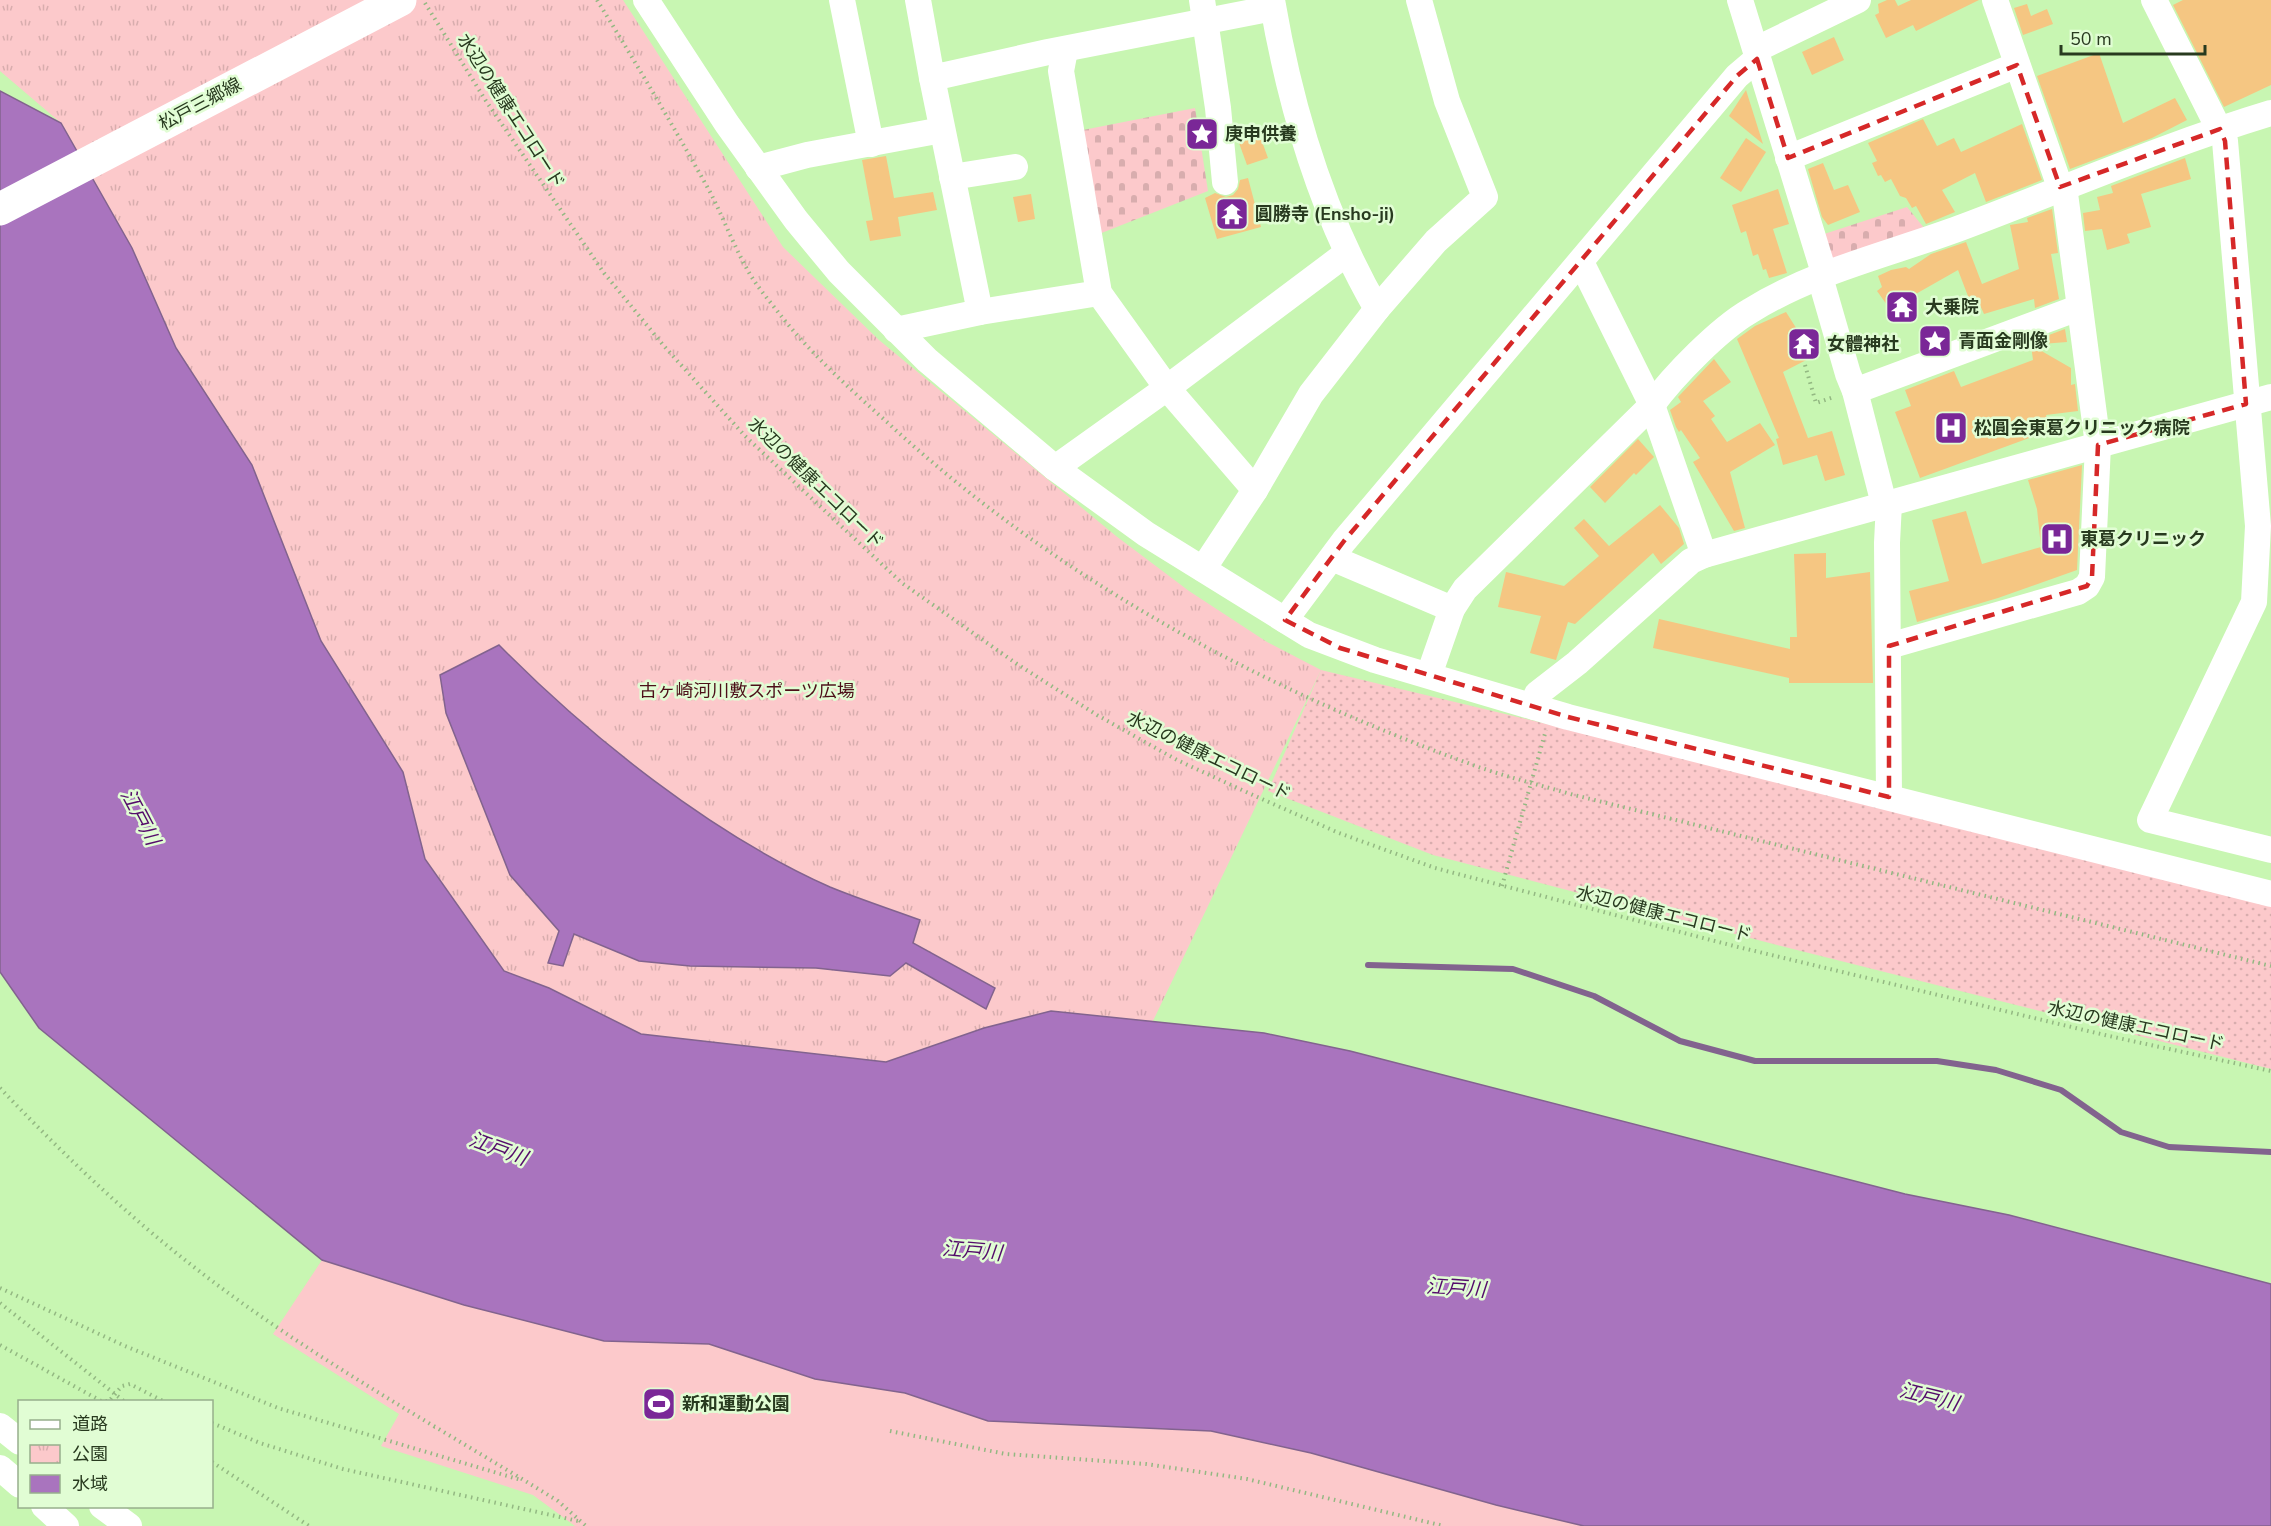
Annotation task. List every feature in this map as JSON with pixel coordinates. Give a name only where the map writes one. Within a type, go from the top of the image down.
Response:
[{"type":"main road","name":"松戸三郷線","points":[[0,209],[400,0]]},
{"type":"street","points":[[646,0],[693,75],[758,168],[839,272],[896,330],[966,395],[1055,468],[1146,534],[1309,635],[1340,648],[1429,675],[1541,717],[1889,797],[2271,894]]},
{"type":"street","points":[[842,0],[871,144]]},
{"type":"street","points":[[918,0],[980,312]]},
{"type":"street","points":[[1203,569],[1255,490],[1311,394],[1377,309],[1436,241],[1485,197],[1447,101],[1419,0]]},
{"type":"street","points":[[1740,0],[1823,277],[1848,374],[1887,503],[1889,797]]},
{"type":"street","points":[[1285,620],[1332,558],[1486,372],[1757,54],[1858,0]]},
{"type":"street","points":[[1889,646],[2078,592],[2087,586],[2092,577],[2097,445],[2062,187],[1995,0]]},
{"type":"street","points":[[2154,0],[2225,141],[2263,602],[2150,820],[2271,850]]},
{"type":"street","points":[[932,78],[1065,50],[1204,11],[1273,4],[1292,97],[1347,253],[1377,309]]},
{"type":"street","points":[[1204,11],[1218,108],[1225,182]]},
{"type":"street","points":[[1065,50],[1061,71],[1099,293],[1167,388],[1255,490]]},
{"type":"street","points":[[1788,158],[2017,65]]},
{"type":"street","points":[[1429,675],[1452,609],[1465,589],[1652,405],[1662,391],[1713,341],[1747,312],[1783,291],[1961,227],[2220,129],[2271,113]]},
{"type":"street","points":[[758,168],[807,155],[942,130]]},
{"type":"street","points":[[952,177],[1015,167]]},
{"type":"street","points":[[1055,468],[1167,388],[1347,253]]},
{"type":"street","points":[[1581,262],[1652,405],[1704,555]]},
{"type":"street","points":[[896,330],[980,312],[1099,293]]},
{"type":"street","points":[[1855,391],[2078,308]]},
{"type":"street","points":[[1541,717],[1537,694],[1577,663],[1690,561],[1704,555],[1887,503],[2271,397]]},
{"type":"street","points":[[1332,558],[1452,609]]},
{"type":"street","points":[[0,1468],[18,1483]]},
{"type":"street","points":[[46,1508],[66,1526]]},
{"type":"street","points":[[105,1508],[129,1526]]},
{"type":"path","name":"水辺の健康エコロード","points":[[423,0],[486,101],[619,291],[745,436],[902,583],[1017,664],[1096,715],[1177,760],[1339,832],[1435,868],[1734,946],[2109,1036],[2271,1071]]},
{"type":"path","points":[[597,0],[685,148],[753,278],[813,354],[925,457],[1025,535],[1115,597],[1200,646],[1288,689],[1380,729],[1476,766],[1531,782],[2271,966]]},
{"type":"path","points":[[1805,365],[1816,403],[1855,391]]},
{"type":"path","points":[[1502,886],[1531,782],[1541,717]]},
{"type":"path","points":[[0,1088],[95,1182],[180,1257],[336,1366],[558,1501],[586,1526]]},
{"type":"path","points":[[0,1288],[125,1346],[278,1408],[527,1482]]},
{"type":"path","points":[[0,1303],[124,1400]]},
{"type":"path","points":[[0,1345],[98,1400]]},
{"type":"path","points":[[110,1400],[122,1386],[130,1384],[163,1400]]},
{"type":"path","points":[[213,1423],[260,1443],[343,1469],[581,1521]]},
{"type":"path","points":[[890,1431],[1006,1455],[1146,1464],[1247,1479],[1444,1526]]},
{"type":"path","points":[[213,1463],[309,1526]]},
{"type":"highlighted area","points":[[1757,59],[1788,158],[2017,65],[2060,187],[2220,129],[2225,141],[2246,404],[2098,445],[2092,577],[2087,586],[1889,646],[1889,797],[1568,717],[1340,648],[1285,620],[1344,541],[1737,76]]},
{"type":"green space","name":"古ヶ崎河川敷スポーツ広場","points":[[0,0],[623,0],[783,247],[879,340],[1116,536],[1189,591],[1267,642],[1321,670],[1152,1023],[1051,1011],[984,1028],[886,1062],[641,1034],[549,988],[504,971],[425,859],[403,772],[321,641],[252,465],[176,348],[132,248],[61,123],[0,71]]},
{"type":"green space","points":[[1195,108],[1208,191],[1099,234],[1083,130]]},
{"type":"green space","points":[[1907,207],[1925,229],[1840,264],[1825,254],[1818,236]]},
{"type":"green space","points":[[1321,670],[2271,897],[2271,1069],[1785,947],[1433,855],[1268,791]]},
{"type":"green space","name":"新和運動公園","points":[[322,1260],[464,1305],[604,1341],[709,1344],[815,1379],[905,1393],[988,1421],[1211,1431],[1311,1453],[1496,1505],[1584,1526],[575,1526],[533,1495],[381,1446],[399,1414],[273,1334]]},
{"type":"water","name":"江戸川","points":[[0,91],[61,123],[132,248],[176,348],[252,465],[321,641],[403,772],[425,859],[504,971],[549,988],[641,1034],[886,1062],[984,1028],[1051,1011],[1264,1033],[1350,1051],[1905,1194],[2009,1215],[2271,1284],[2271,1526],[1584,1526],[1496,1505],[1311,1453],[1211,1431],[988,1421],[905,1393],[815,1379],[709,1344],[604,1341],[464,1305],[322,1260],[39,1028],[0,972]]},
{"type":"water","points":[[499,645],[534,680],[612,748],[654,781],[741,840],[830,887],[920,920],[913,943],[995,988],[986,1009],[906,963],[890,976],[816,968],[690,966],[639,961],[574,934],[563,966],[548,963],[559,931],[510,875],[446,713],[440,675]]},
{"type":"building","points":[[1887,0],[1895,0],[1898,6],[1911,0],[1979,0],[1916,31],[1913,25],[1886,38],[1875,15],[1879,13],[1878,4]]},
{"type":"building","points":[[2183,0],[2271,0],[2271,85],[2224,107],[2173,5]]},
{"type":"building","points":[[2027,4],[2031,16],[2047,9],[2053,24],[2023,35],[2014,8]]},
{"type":"building","points":[[1834,37],[1844,60],[1812,75],[1802,52]]},
{"type":"building","points":[[2099,53],[2123,123],[2175,98],[2187,120],[2152,138],[2070,169],[2037,76]]},
{"type":"building","points":[[1746,90],[1763,144],[1729,116]]},
{"type":"building","points":[[1923,119],[1937,146],[1954,138],[1961,152],[2022,124],[2042,180],[1986,202],[1975,173],[1942,190],[1955,212],[1926,224],[1916,206],[1912,208],[1906,198],[1900,196],[1891,179],[1885,182],[1881,175],[1878,176],[1872,163],[1877,161],[1868,143]]},
{"type":"building","points":[[1256,125],[1268,158],[1247,165],[1235,132]]},
{"type":"building","points":[[1746,138],[1766,152],[1741,192],[1720,178]]},
{"type":"building","points":[[886,156],[894,198],[933,192],[937,210],[898,217],[901,236],[870,241],[866,221],[873,220],[862,160]]},
{"type":"building","points":[[2185,158],[2191,179],[2141,194],[2151,227],[2127,234],[2130,243],[2107,250],[2102,229],[2085,231],[2083,213],[2100,210],[2097,197],[2113,193],[2111,186]]},
{"type":"building","points":[[1823,163],[1834,190],[1848,185],[1860,212],[1828,225],[1822,217],[1808,169]]},
{"type":"building","points":[[1248,178],[1261,227],[1217,239],[1205,198],[1215,193],[1226,197],[1233,195],[1238,189],[1240,180]]},
{"type":"building","points":[[1778,189],[1789,224],[1773,229],[1787,273],[1769,278],[1766,269],[1763,270],[1758,254],[1753,256],[1746,231],[1741,233],[1732,205]]},
{"type":"building","points":[[1031,194],[1035,219],[1018,222],[1013,197]]},
{"type":"building","points":[[2052,209],[2058,253],[2051,254],[2059,299],[2035,308],[2034,299],[1984,314],[1978,301],[1971,304],[1958,270],[1914,295],[1911,303],[1892,312],[1877,291],[1882,287],[1878,276],[1891,270],[1906,267],[1909,269],[1931,254],[1966,242],[1982,284],[2019,269],[2010,225],[2028,222],[2027,218]]},
{"type":"building","points":[[1786,312],[1814,356],[1783,372],[1808,438],[1832,431],[1845,475],[1825,481],[1817,455],[1783,465],[1776,439],[1779,438],[1737,339],[1755,326]]},
{"type":"building","points":[[2065,329],[2067,342],[2042,344],[2041,338]]},
{"type":"building","points":[[2031,345],[2071,368],[2071,385],[2075,384],[2078,411],[2046,415],[2051,430],[1920,478],[1895,412],[1911,406],[1905,390],[1954,371],[1961,387],[2033,360]]},
{"type":"building","points":[[1714,359],[1731,382],[1703,401],[1715,416],[1711,419],[1727,442],[1760,423],[1775,445],[1730,472],[1745,528],[1734,531],[1693,462],[1700,458],[1681,430],[1679,432],[1670,410],[1681,402],[1678,397]]},
{"type":"building","points":[[1638,439],[1654,457],[1636,475],[1634,473],[1605,503],[1590,487]]},
{"type":"building","points":[[2082,465],[2077,570],[1998,598],[1917,622],[1909,591],[1949,581],[1932,520],[1966,511],[1982,564],[2041,547],[2037,509],[2028,480]]},
{"type":"building","points":[[1660,505],[1679,528],[1684,544],[1661,564],[1653,553],[1575,624],[1568,622],[1556,660],[1530,653],[1541,616],[1498,607],[1506,572],[1564,586],[1599,556],[1574,528],[1584,519],[1609,546]]},
{"type":"building","points":[[1826,553],[1826,578],[1870,572],[1873,683],[1789,683],[1789,678],[1653,648],[1659,619],[1790,649],[1790,637],[1797,637],[1794,554]]},
{"type":"waterway","points":[[1368,965],[1513,969],[1594,996],[1680,1041],[1755,1061],[1937,1061],[1996,1070],[2061,1090],[2121,1132],[2169,1147],[2271,1152]]},
{"type":"place","name":"庚申供養","points":[[1202,134]]},
{"type":"place","name":"圓勝寺 (Ensho-ji)","points":[[1232,214]]},
{"type":"place","name":"大乗院","points":[[1902,307]]},
{"type":"place","name":"青面金剛像","points":[[1935,341]]},
{"type":"place","name":"女體神社","points":[[1804,344]]},
{"type":"place","name":"松圓会東葛クリニック病院","points":[[1951,428]]},
{"type":"place","name":"東葛クリニック","points":[[2057,539]]},
{"type":"place","name":"新和運動公園","points":[[659,1404]]}]
